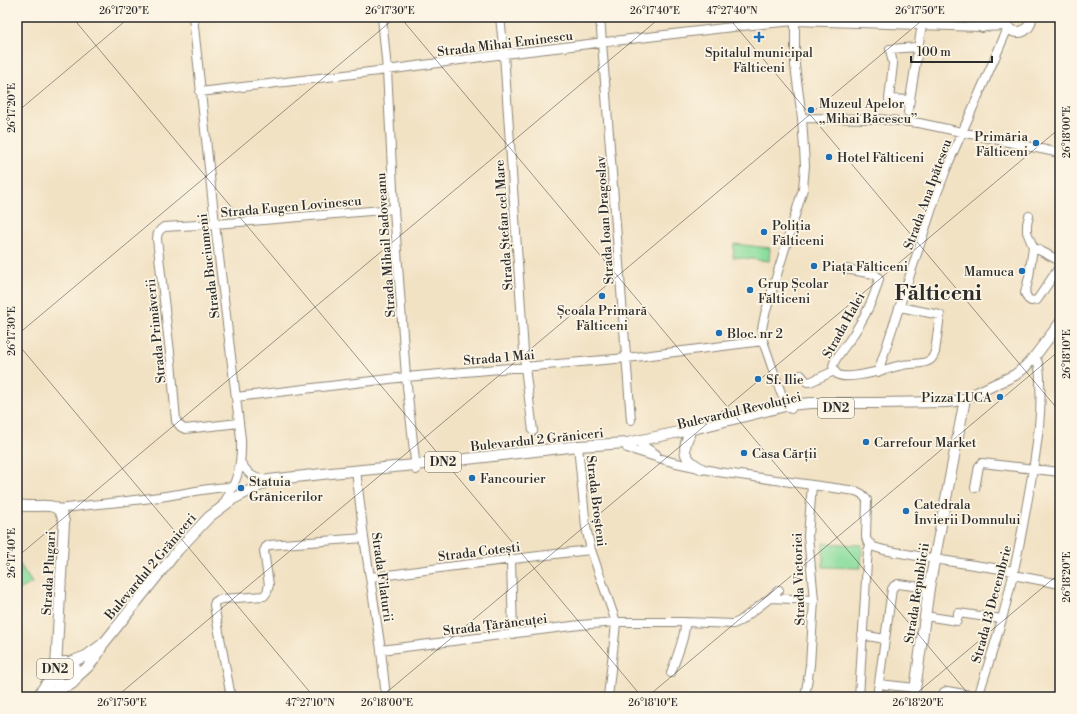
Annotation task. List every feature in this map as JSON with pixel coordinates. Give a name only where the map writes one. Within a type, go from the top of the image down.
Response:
[{"type":"highway","name":"DN2","points":[[61,667],[55,679],[61,684],[70,681]]},
{"type":"highway","name":"DN2","points":[[50,697],[76,675],[73,667],[61,667]]},
{"type":"highway","name":"DN2","points":[[38,697],[61,667]]},
{"type":"main road","points":[[982,27],[989,17]]},
{"type":"main road","points":[[1006,22],[1014,31],[1022,31],[1028,28],[1033,18]]},
{"type":"main road","name":"DN2","points":[[1037,359],[1060,323]]},
{"type":"main road","name":"DN2","points":[[1037,359],[1060,333]]},
{"type":"main road","name":"Bulevardul Revoluției","points":[[633,444],[811,403],[964,402],[1015,375],[1037,359]]},
{"type":"main road","name":"Strada Republicii","points":[[915,693],[929,588],[964,402]]},
{"type":"main road","name":"Bulevardul Revoluției","points":[[633,444],[689,435],[790,407]]},
{"type":"main road","points":[[689,435],[685,442],[685,453],[690,461],[702,469]]},
{"type":"main road","name":"Bulevardul 2 Grăniceri","points":[[70,681],[96,659],[104,643],[187,540],[209,517],[220,508],[244,493],[265,482],[270,486],[356,473],[416,468],[633,444]]},
{"type":"main road","points":[[17,505],[52,506],[58,509]]},
{"type":"main road","name":"Strada Plugari","points":[[58,509],[64,522],[58,640],[61,667]]},
{"type":"main road","name":"Bulevardul 2 Grăniceri","points":[[61,667],[86,656],[104,643]]},
{"type":"street","name":"Strada Buciumeni","points":[[193,17],[200,92],[242,454],[239,472],[233,487],[220,508]]},
{"type":"street","name":"Strada Mihail Sadoveanu","points":[[382,17],[387,70],[394,209],[406,377],[416,468]]},
{"type":"street","name":"Strada Ștefan cel Mare","points":[[500,17],[504,54],[525,367],[533,431]]},
{"type":"street","name":"Strada Ioan Dragoslav","points":[[600,17],[631,420]]},
{"type":"street","name":"Strada Mihai Eminescu","points":[[200,92],[795,19],[982,27],[995,20],[1006,22]]},
{"type":"street","points":[[790,407],[781,393],[764,340],[762,329],[765,314],[802,189],[805,166],[794,37],[795,19]]},
{"type":"street","name":"Strada Ana Ipătescu","points":[[878,372],[936,196],[1003,39],[1006,22]]},
{"type":"street","points":[[908,112],[922,24]]},
{"type":"street","points":[[910,100],[889,99],[893,64],[890,49],[918,48]]},
{"type":"street","points":[[802,118],[896,120],[919,123],[1060,153]]},
{"type":"street","name":"Strada Eugen Lovinescu","points":[[215,224],[394,209]]},
{"type":"street","points":[[1029,216],[1027,232],[1033,247],[1025,294],[1028,299],[1032,301],[1037,300],[1060,266]]},
{"type":"street","name":"Strada Primăverii","points":[[215,224],[164,227],[160,229],[157,234],[171,361],[175,417],[178,425],[185,428],[239,423]]},
{"type":"street","points":[[1033,247],[1060,261]]},
{"type":"street","name":"Strada Halei","points":[[845,269],[874,274],[879,279],[873,298],[853,336],[834,362],[834,371],[840,375],[846,376],[865,374],[930,360],[934,356],[935,352],[940,316],[900,307]]},
{"type":"street","name":"Strada 1 Mai","points":[[236,397],[406,377],[627,358],[764,340]]},
{"type":"street","name":"Strada 13 Decembrie","points":[[978,697],[1002,619],[1026,512],[1040,421],[1041,389],[1037,359]]},
{"type":"street","points":[[801,375],[807,382],[810,382],[834,371]]},
{"type":"street","points":[[633,444],[672,462],[702,469],[856,491],[862,494],[867,500],[866,537],[871,544],[878,549],[1013,573],[1060,584]]},
{"type":"street","points":[[633,444],[664,459]]},
{"type":"street","name":"Strada Broșteni","points":[[578,449],[586,527],[591,550],[614,622],[616,633],[608,697]]},
{"type":"street","points":[[240,463],[253,476],[265,482]]},
{"type":"street","points":[[975,488],[979,466],[981,464],[1060,472]]},
{"type":"street","name":"Strada Filaturii","points":[[356,473],[385,688]]},
{"type":"street","name":"Strada Victoriei","points":[[805,697],[810,665],[814,600],[808,536],[812,485]]},
{"type":"street","name":"Bulevardul 2 Grăniceri","points":[[58,509],[173,495],[197,490],[233,487]]},
{"type":"street","points":[[231,697],[214,602],[218,600],[264,596],[269,585],[264,551],[266,547],[270,545],[364,538]]},
{"type":"street","points":[[859,697],[867,557],[871,544]]},
{"type":"street","name":"Strada Cotești","points":[[371,577],[591,550]]},
{"type":"street","points":[[511,560],[513,634]]},
{"type":"street","points":[[877,697],[894,586],[898,584],[929,588]]},
{"type":"street","name":"Strada Țărăncuței","points":[[381,650],[614,622],[733,624],[740,622],[778,590]]},
{"type":"street","points":[[770,598],[814,600]]},
{"type":"street","points":[[925,616],[957,621],[958,613],[1002,619]]},
{"type":"street","points":[[671,673],[684,634],[685,622]]},
{"type":"street","points":[[862,635],[885,639]]},
{"type":"street","points":[[879,684],[915,693]]},
{"type":"street","points":[[942,697],[944,692],[947,691],[970,695],[973,697]]},
{"type":"green space","points":[[734,244],[770,248],[769,261],[733,257]]},
{"type":"green space","points":[[823,543],[862,545],[861,568],[823,567]]},
{"type":"green space","points":[[17,560],[32,583],[17,591]]},
{"type":"place","name":"Spitalul municipal Fălticeni","points":[[759,37]]},
{"type":"place","name":"Muzeul Apelor „Mihai Băcescu”","points":[[811,110]]},
{"type":"place","name":"Primăria Fălticeni","points":[[1036,143]]},
{"type":"place","name":"Hotel Fălticeni","points":[[829,157]]},
{"type":"place","name":"Poliția Fălticeni","points":[[764,232]]},
{"type":"place","name":"Piața Fălticeni","points":[[814,266]]},
{"type":"place","name":"Mamuca","points":[[1022,271]]},
{"type":"place","name":"Grup Școlar Fălticeni","points":[[750,290]]},
{"type":"place","name":"Școala Primară Fălticeni","points":[[602,296]]},
{"type":"place","name":"Bloc. nr 2","points":[[719,333]]},
{"type":"place","name":"Sf. Ilie","points":[[758,379]]},
{"type":"place","name":"Pizza LUCA","points":[[1000,397]]},
{"type":"place","name":"Carrefour Market","points":[[866,442]]},
{"type":"place","name":"Casa Cărții","points":[[744,453]]},
{"type":"place","name":"Fancourier","points":[[472,478]]},
{"type":"place","name":"Statuia Grănicerilor","points":[[241,488]]},
{"type":"place","name":"Catedrala Învierii Domnului","points":[[906,511]]},
{"type":"district","name":"Fălticeni","points":[[938,293]]}]
